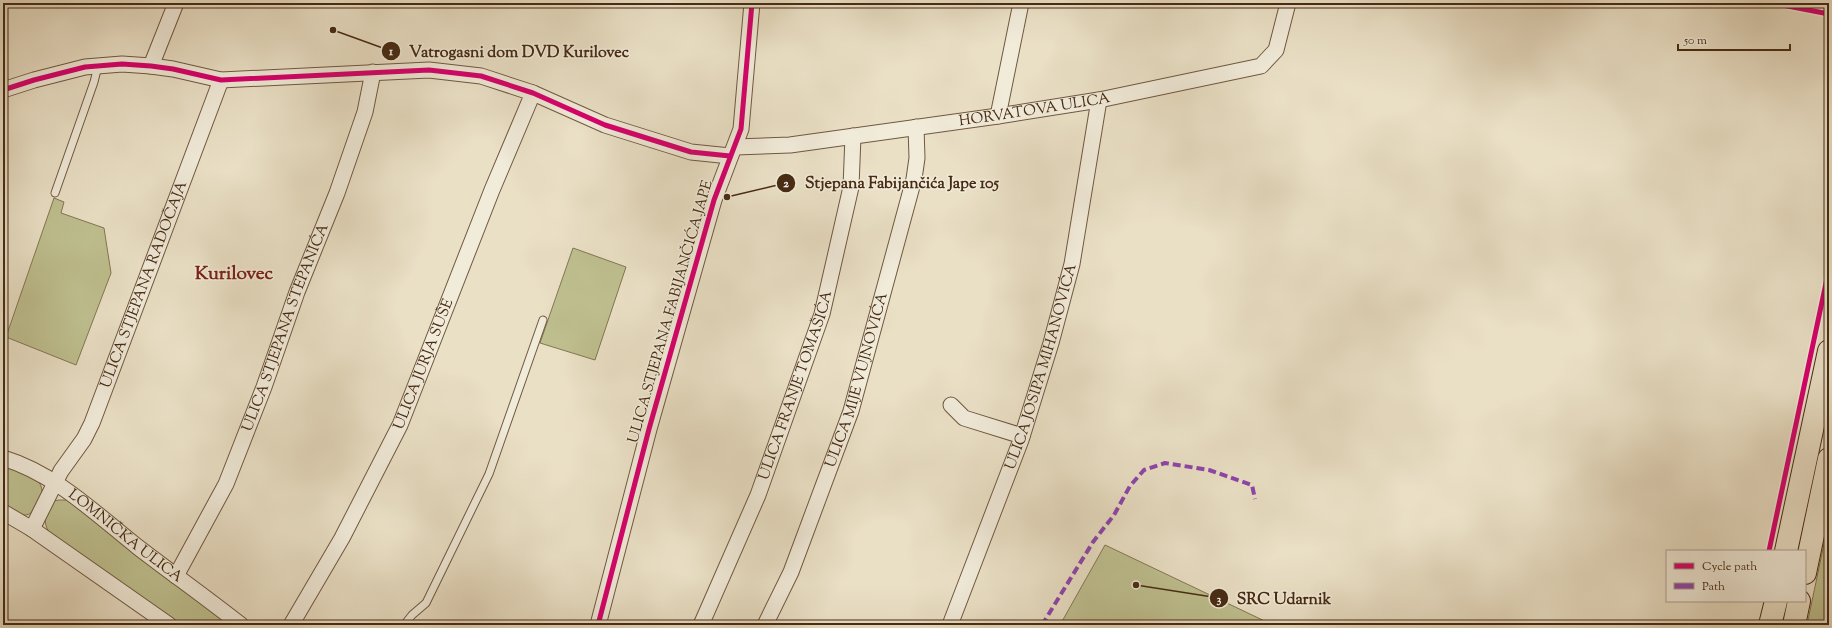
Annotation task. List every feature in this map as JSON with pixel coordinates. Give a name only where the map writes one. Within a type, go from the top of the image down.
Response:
[{"type":"main road","points":[[1786,550],[1829,351]]},
{"type":"main road","points":[[1806,568],[1829,459]]},
{"type":"main road","points":[[1770,625],[1776,602]]},
{"type":"main road","points":[[1794,625],[1799,602]]},
{"type":"street","points":[[151,66],[176,3]]},
{"type":"street","name":"ULICA STJEPANA FABIJANČIĆA JAPE","points":[[598,625],[649,430],[714,200],[741,129],[752,3]]},
{"type":"street","points":[[998,116],[1021,3]]},
{"type":"street","name":"HORVATOVA ULICA","points":[[3,90],[66,71],[98,66],[151,66],[222,80],[429,70],[481,76],[534,92],[605,125],[691,152],[733,151],[790,145],[998,116],[1099,100],[1262,66],[1276,50],[1288,3]]},
{"type":"street","name":"ULICA STJEPANA STEPANIĆA","points":[[176,576],[229,477],[264,387],[297,292],[337,193],[365,112],[373,72]]},
{"type":"street","name":"ULICA STJEPANA RADOČAJA","points":[[32,529],[61,471],[84,439],[92,423],[222,80]]},
{"type":"street","name":"ULICA JURJA SUŠE","points":[[291,625],[342,538],[400,425],[492,190],[534,92]]},
{"type":"street","name":"ULICA JOSIPA MIHANOVIĆA","points":[[950,625],[1022,436],[1051,342],[1072,264],[1099,100]]},
{"type":"street","name":"ULICA MIJE VUJNOVIĆA","points":[[765,625],[791,572],[851,411],[878,317],[914,179],[917,158],[916,127]]},
{"type":"street","name":"ULICA FRANJE TOMAŠIĆA","points":[[701,625],[758,495],[822,314],[851,187],[853,136]]},
{"type":"street","points":[[951,405],[964,418],[1022,436]]},
{"type":"street","name":"LOMNIČKA ULICA","points":[[3,458],[25,466],[55,483],[241,625]]},
{"type":"street","points":[[3,512],[32,529],[168,625]]},
{"type":"lane","points":[[55,193],[94,82],[98,66]]},
{"type":"lane","points":[[404,625],[412,615],[426,603],[490,474],[543,320]]},
{"type":"green space","points":[[54,198],[64,202],[61,213],[104,228],[111,273],[76,365],[6,337]]},
{"type":"green space","points":[[573,248],[626,267],[595,360],[540,343]]},
{"type":"green space","points":[[3,463],[29,474],[40,484],[42,488],[41,498],[37,507],[30,514],[23,515],[14,512],[3,505]]},
{"type":"green space","points":[[67,500],[77,507],[235,625],[181,625],[51,535],[45,522],[53,501]]},
{"type":"green space","points":[[1829,520],[1829,625],[1807,625]]},
{"type":"green space","points":[[1105,545],[1273,625],[1060,625]]},
{"type":"marked path","points":[[1042,625],[1093,542],[1114,515],[1130,486],[1144,470],[1165,463],[1209,470],[1252,485],[1255,499]]},
{"type":"cycle path","points":[[598,625],[649,429],[714,200],[741,129],[752,3]]},
{"type":"cycle path","points":[[1772,3],[1829,14]]},
{"type":"cycle path","points":[[3,90],[34,80],[85,67],[122,64],[173,69],[221,80],[429,70],[481,76],[533,93],[605,125],[691,152],[730,156]]},
{"type":"cycle path","points":[[1769,550],[1829,269]]},
{"type":"place","name":"Vatrogasni dom DVD Kurilovec","points":[[333,30]]},
{"type":"place","name":"Stjepana Fabijančića Jape 105","points":[[727,197]]},
{"type":"place","name":"SRC Udarnik","points":[[1136,585]]},
{"type":"district","name":"Kurilovec","points":[[234,274]]}]
